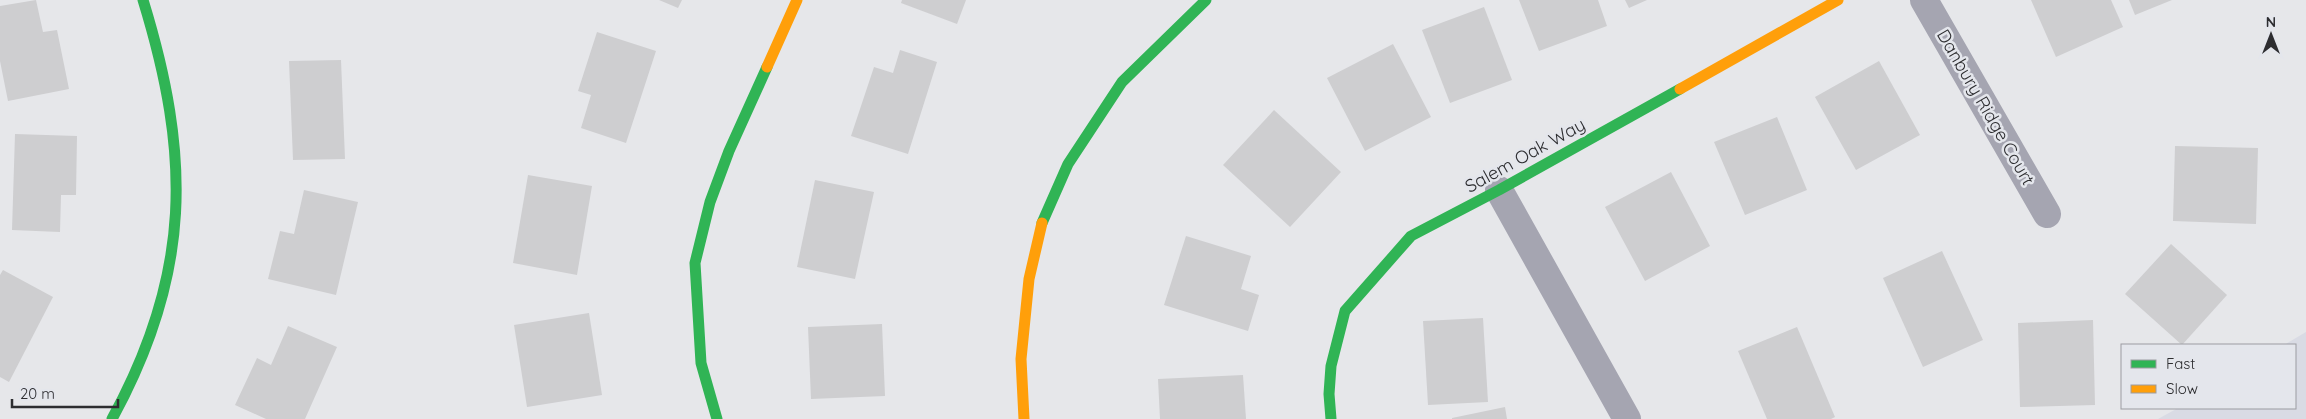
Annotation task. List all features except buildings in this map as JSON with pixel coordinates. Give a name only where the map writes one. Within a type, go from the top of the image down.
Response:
[{"type":"street","points":[[112,419],[125,397],[145,351],[160,304],[171,251],[177,198],[174,144],[167,91],[156,39],[143,0]]},
{"type":"street","points":[[717,419],[701,363],[694,263],[710,202],[729,152],[797,0]]},
{"type":"street","points":[[1024,419],[1021,359],[1029,279],[1040,228],[1068,164],[1122,82],[1206,0]]},
{"type":"street","name":"Salem Oak Way","points":[[1331,419],[1329,394],[1331,366],[1345,311],[1411,236],[1499,190],[1838,0]]},
{"type":"street","name":"Danbury Ridge Court","points":[[1924,0],[2047,214]]},
{"type":"street","points":[[1499,190],[1627,419]]},
{"type":"shaded area","points":[[2306,332],[2306,419],[2158,419],[2176,409],[2296,409],[2296,344],[2286,344]]},
{"type":"traffic: fast","points":[[112,419],[138,365],[157,314],[170,263],[176,213],[175,163],[170,111],[159,57],[143,0]]},
{"type":"traffic: fast","points":[[1042,223],[1068,164],[1122,82],[1206,0]]},
{"type":"traffic: fast","points":[[717,419],[701,363],[695,263],[710,202],[729,151],[767,67]]},
{"type":"traffic: fast","points":[[1331,419],[1329,394],[1331,366],[1345,311],[1411,236],[1499,190],[1680,89]]},
{"type":"traffic: slow","points":[[767,67],[797,0]]},
{"type":"traffic: slow","points":[[1680,89],[1838,0]]},
{"type":"traffic: slow","points":[[1024,419],[1021,359],[1029,279],[1042,223]]}]
